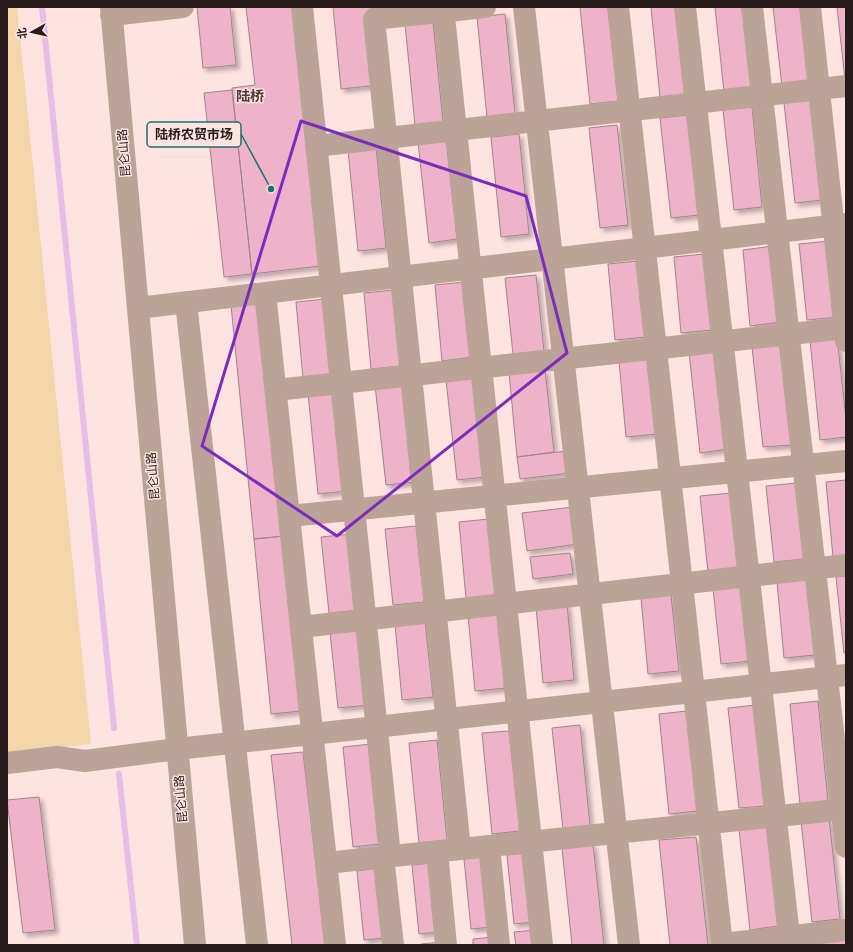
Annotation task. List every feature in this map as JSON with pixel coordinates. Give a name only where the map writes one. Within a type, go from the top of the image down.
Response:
[{"type":"street","points":[[111,11],[183,7]]},
{"type":"street","points":[[302,7],[377,727],[393,945]]},
{"type":"street","points":[[460,849],[374,19],[443,9],[485,7]]},
{"type":"street","points":[[524,7],[629,945]]},
{"type":"street","points":[[618,7],[722,945],[789,941],[846,930]]},
{"type":"street","points":[[685,7],[789,941]]},
{"type":"street","points":[[752,7],[815,569],[836,676],[846,847]]},
{"type":"street","points":[[276,390],[789,334],[846,332],[840,224],[819,89],[810,7]]},
{"type":"street","points":[[443,9],[542,945]]},
{"type":"street","name":"昆仑山路","points":[[111,11],[194,945]]},
{"type":"street","points":[[316,146],[846,86]]},
{"type":"street","points":[[138,308],[840,224]]},
{"type":"street","points":[[265,292],[335,945]]},
{"type":"street","points":[[186,302],[257,945]]},
{"type":"street","points":[[289,516],[846,461]]},
{"type":"street","points":[[301,626],[846,565]]},
{"type":"street","points":[[7,763],[57,757],[85,761],[177,749],[836,676]]},
{"type":"street","points":[[326,863],[844,809]]},
{"type":"street","points":[[489,846],[499,945]]},
{"type":"street","points":[[437,852],[446,945]]},
{"type":"highlighted area","points":[[301,121],[526,196],[567,353],[337,536],[202,446]]},
{"type":"shaded area","points":[[7,7],[17,7],[91,744],[7,754]]},
{"type":"building","points":[[197,7],[230,7],[236,65],[203,68]]},
{"type":"building","points":[[246,7],[299,7],[328,265],[252,274],[232,88],[255,85]]},
{"type":"building","points":[[333,7],[371,7],[379,85],[341,89]]},
{"type":"building","points":[[580,7],[608,7],[618,101],[590,104]]},
{"type":"building","points":[[651,7],[679,7],[688,94],[660,97]]},
{"type":"building","points":[[715,7],[743,7],[752,89],[724,92]]},
{"type":"building","points":[[773,7],[802,7],[809,83],[782,86]]},
{"type":"building","points":[[837,7],[846,7],[846,80],[845,80]]},
{"type":"building","points":[[505,14],[515,114],[487,117],[477,17]]},
{"type":"building","points":[[433,22],[443,122],[415,125],[405,24]]},
{"type":"building","points":[[232,90],[252,274],[224,277],[204,93]]},
{"type":"building","points":[[812,100],[822,200],[795,203],[784,103]]},
{"type":"building","points":[[752,107],[762,207],[734,210],[723,110]]},
{"type":"building","points":[[688,115],[699,215],[671,218],[660,118]]},
{"type":"building","points":[[617,125],[628,225],[600,228],[589,128]]},
{"type":"building","points":[[519,134],[529,234],[501,237],[491,137]]},
{"type":"building","points":[[446,139],[457,239],[429,243],[418,142]]},
{"type":"building","points":[[376,147],[386,248],[358,251],[348,150]]},
{"type":"building","points":[[830,241],[838,317],[807,320],[799,244]]},
{"type":"building","points":[[773,246],[781,322],[750,326],[743,250]]},
{"type":"building","points":[[704,254],[712,330],[681,333],[674,257]]},
{"type":"building","points":[[638,261],[646,337],[615,340],[608,264]]},
{"type":"building","points":[[536,275],[544,351],[513,354],[505,278]]},
{"type":"building","points":[[465,282],[473,357],[442,361],[435,285]]},
{"type":"building","points":[[394,290],[402,366],[371,369],[364,293]]},
{"type":"building","points":[[326,299],[334,375],[303,378],[296,302]]},
{"type":"building","points":[[262,302],[285,536],[254,539],[231,305]]},
{"type":"building","points":[[837,337],[846,419],[846,437],[820,440],[810,340]]},
{"type":"building","points":[[780,344],[791,445],[763,447],[752,347]]},
{"type":"building","points":[[717,349],[728,449],[700,453],[689,352]]},
{"type":"building","points":[[650,358],[657,434],[626,437],[619,361]]},
{"type":"building","points":[[545,370],[554,452],[517,457],[509,373]]},
{"type":"building","points":[[474,377],[485,477],[457,480],[446,380]]},
{"type":"building","points":[[403,382],[414,482],[386,485],[375,385]]},
{"type":"building","points":[[336,391],[346,491],[318,494],[308,393]]},
{"type":"building","points":[[567,451],[570,473],[520,479],[517,457]]},
{"type":"building","points":[[846,480],[846,556],[833,557],[826,482]]},
{"type":"building","points":[[797,483],[804,559],[774,562],[766,486]]},
{"type":"building","points":[[731,493],[738,569],[708,572],[700,496]]},
{"type":"building","points":[[573,507],[578,544],[527,551],[522,513]]},
{"type":"building","points":[[489,519],[497,595],[466,598],[459,522]]},
{"type":"building","points":[[416,526],[424,602],[393,605],[385,529]]},
{"type":"building","points":[[352,534],[360,610],[329,613],[321,537]]},
{"type":"building","points":[[285,536],[301,711],[271,714],[254,539]]},
{"type":"building","points":[[570,553],[573,574],[533,579],[530,557]]},
{"type":"building","points":[[846,576],[846,652],[844,653],[836,577]]},
{"type":"building","points":[[807,580],[815,655],[784,658],[777,582]]},
{"type":"building","points":[[744,585],[751,661],[721,664],[713,588]]},
{"type":"building","points":[[671,595],[679,671],[648,674],[641,598]]},
{"type":"building","points":[[567,604],[574,680],[543,683],[536,607]]},
{"type":"building","points":[[498,613],[506,688],[475,691],[468,615]]},
{"type":"building","points":[[425,621],[433,697],[402,700],[395,624]]},
{"type":"building","points":[[361,629],[369,705],[338,708],[330,632]]},
{"type":"building","points":[[818,701],[828,801],[800,804],[790,704]]},
{"type":"building","points":[[756,705],[767,806],[739,808],[728,708]]},
{"type":"building","points":[[687,711],[697,811],[669,814],[659,714]]},
{"type":"building","points":[[580,725],[590,826],[563,829],[552,728]]},
{"type":"building","points":[[509,731],[520,831],[492,834],[482,733]]},
{"type":"building","points":[[437,740],[447,840],[419,843],[409,743]]},
{"type":"building","points":[[371,744],[381,844],[353,847],[343,747]]},
{"type":"building","points":[[303,752],[325,945],[292,945],[271,755]]},
{"type":"building","points":[[39,797],[55,930],[23,933],[7,800]]},
{"type":"building","points":[[829,818],[840,919],[812,922],[801,821]]},
{"type":"building","points":[[767,826],[778,926],[750,930],[739,829]]},
{"type":"building","points":[[696,837],[708,945],[670,945],[659,840]]},
{"type":"building","points":[[593,844],[604,945],[572,945],[562,848]]},
{"type":"building","points":[[528,853],[535,922],[514,924],[507,855]]},
{"type":"building","points":[[485,857],[492,927],[471,929],[464,859]]},
{"type":"building","points":[[432,863],[439,932],[419,934],[412,865]]},
{"type":"building","points":[[378,868],[385,938],[364,940],[357,871]]},
{"type":"building","points":[[535,930],[536,945],[516,945],[514,932]]},
{"type":"building","points":[[493,937],[494,945],[473,945],[473,939]]},
{"type":"building","points":[[846,940],[846,945],[815,945],[815,943]]},
{"type":"building","points":[[441,942],[441,945],[421,945],[421,944]]},
{"type":"waterway","points":[[42,7],[114,728]]},
{"type":"waterway","points":[[119,774],[137,945]]},
{"type":"place","name":"陆桥农贸市场","points":[[271,189]]},
{"type":"district","name":"陆桥","points":[[250,96]]}]
